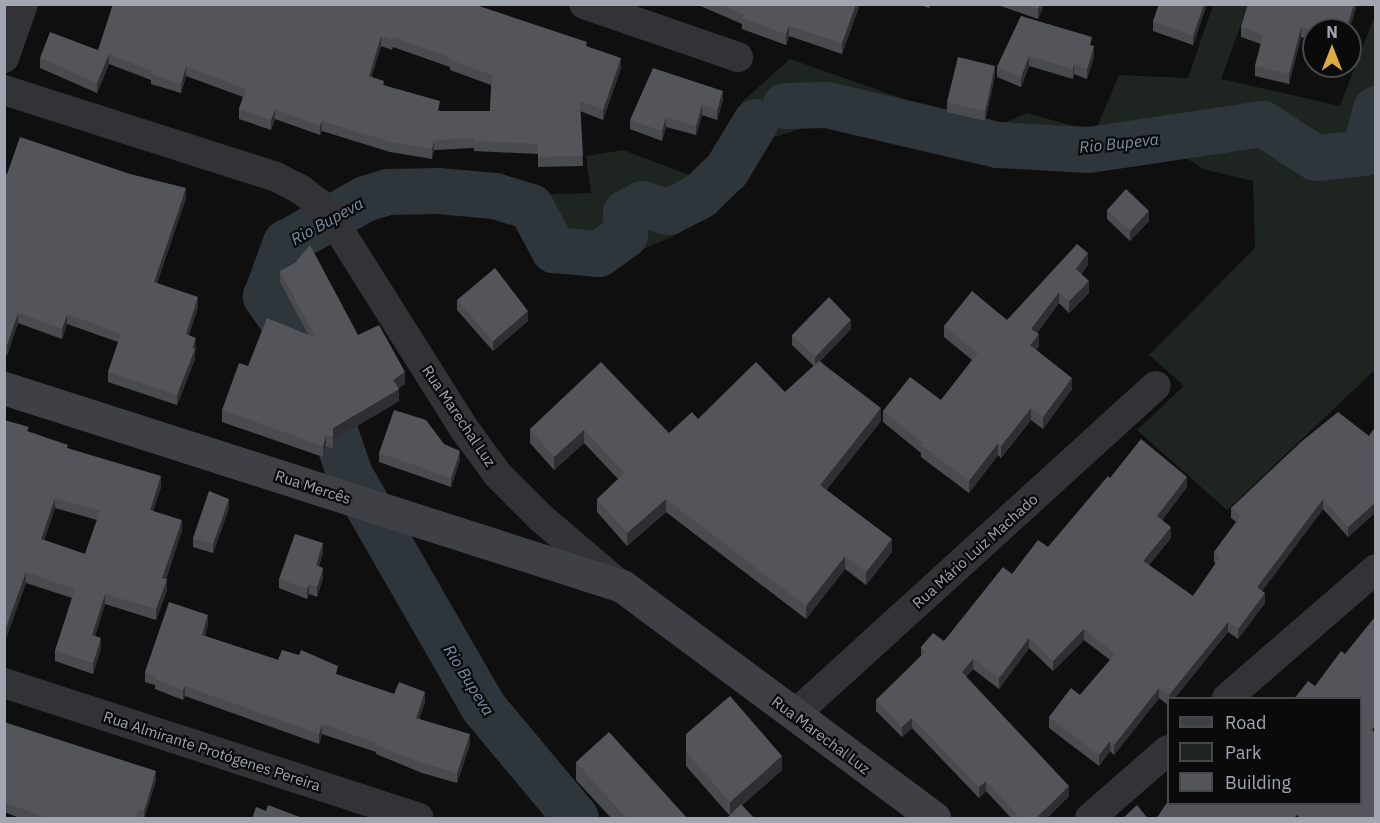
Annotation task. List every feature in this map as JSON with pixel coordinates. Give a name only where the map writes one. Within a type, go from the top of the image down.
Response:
[{"type":"main road","name":"Rua Mercês","points":[[4,388],[621,586]]},
{"type":"main road","name":"Rua Marechal Luz","points":[[621,586],[934,819]]},
{"type":"street","points":[[4,58],[23,4]]},
{"type":"street","points":[[585,4],[738,57]]},
{"type":"street","name":"Rua Marechal Luz","points":[[4,90],[276,177],[300,189],[318,203],[339,230],[465,430],[498,475],[540,517],[621,586]]},
{"type":"street","name":"Rua Mário Luiz Machado","points":[[794,715],[1156,386]]},
{"type":"street","points":[[1229,697],[1376,568]]},
{"type":"street","name":"Rua Almirante Protógenes Pereira","points":[[4,683],[419,819]]},
{"type":"street","points":[[1090,819],[1167,751]]},
{"type":"green space","points":[[1213,5],[1248,5],[1221,79],[1340,106],[1351,78],[1362,78],[1362,49],[1373,20],[1376,21],[1375,370],[1227,510],[1137,430],[1184,386],[1149,355],[1255,248],[1253,181],[1203,169],[1175,151],[1095,158],[974,158],[822,122],[768,139],[740,185],[676,235],[593,271],[556,260],[513,211],[465,204],[419,204],[364,212],[344,185],[388,175],[522,181],[530,195],[591,193],[586,156],[623,150],[697,178],[743,101],[790,59],[990,129],[1027,113],[1095,132],[1119,75],[1188,78]]},
{"type":"building","points":[[113,4],[366,4],[370,6],[370,4],[473,4],[587,42],[586,46],[621,58],[603,110],[580,101],[583,156],[538,157],[538,144],[474,141],[474,138],[434,140],[432,149],[390,142],[322,121],[320,126],[275,109],[271,120],[239,109],[246,89],[186,66],[181,84],[151,74],[152,71],[109,54],[97,83],[40,58],[50,32],[103,52],[98,50]],"holes":[[[381,36],[392,40],[393,37],[492,75],[490,111],[438,111],[440,101],[383,85],[384,81],[369,76]]]},
{"type":"building","points":[[721,4],[856,4],[842,43],[789,26],[786,34],[742,18],[744,15]]},
{"type":"building","points":[[1026,4],[1040,4],[1038,9]]},
{"type":"building","points":[[1159,4],[1204,4],[1193,36],[1153,21]]},
{"type":"building","points":[[1248,4],[1354,4],[1350,18],[1302,18],[1302,27],[1289,74],[1255,66],[1263,35],[1241,27]]},
{"type":"building","points":[[1021,16],[1092,37],[1090,45],[1094,46],[1087,69],[1074,64],[1073,69],[1029,56],[1021,77],[997,67]]},
{"type":"building","points":[[958,57],[995,66],[985,111],[947,102]]},
{"type":"building","points":[[653,68],[723,91],[717,110],[702,105],[696,126],[666,117],[662,131],[630,120]]},
{"type":"building","points":[[20,137],[130,174],[186,188],[154,282],[198,297],[186,334],[196,338],[192,348],[195,349],[177,395],[108,372],[121,334],[67,314],[62,329],[18,313],[7,345],[4,344],[4,173],[7,174]]},
{"type":"building","points":[[1126,189],[1149,211],[1130,231],[1107,210]]},
{"type":"building","points":[[1077,244],[1088,253],[1076,269],[1089,281],[1069,301],[1059,292],[1031,329],[1039,334],[1030,345],[1072,378],[1043,417],[1031,408],[1001,446],[998,443],[969,481],[921,445],[923,443],[883,411],[910,377],[941,400],[978,353],[944,326],[972,291],[1007,320]]},
{"type":"building","points":[[310,245],[358,335],[379,325],[405,372],[393,380],[399,389],[333,428],[333,436],[326,435],[323,446],[222,410],[239,363],[248,366],[267,318],[316,338],[280,271],[295,263]]},
{"type":"building","points":[[495,268],[528,311],[493,341],[457,300]]},
{"type":"building","points":[[829,297],[851,320],[815,357],[792,335]]},
{"type":"building","points":[[819,361],[881,408],[820,485],[892,539],[866,572],[845,556],[806,606],[666,499],[627,533],[597,499],[625,473],[584,430],[554,457],[530,429],[601,362],[669,433],[692,412],[698,419],[756,362],[785,392]]},
{"type":"building","points":[[394,410],[426,420],[444,444],[460,451],[451,478],[379,453]]},
{"type":"building","points":[[1338,412],[1369,436],[1376,426],[1376,502],[1348,527],[1323,499],[1257,587],[1265,593],[1238,629],[1228,622],[1169,695],[1159,688],[1114,745],[1110,741],[1099,755],[1049,717],[1071,688],[1080,695],[1115,654],[1084,629],[1053,661],[1029,638],[999,678],[973,659],[962,672],[1069,786],[1035,819],[1021,819],[986,781],[979,787],[912,718],[902,727],[876,700],[925,652],[921,647],[933,633],[944,641],[1003,567],[1012,574],[1038,540],[1048,547],[1108,476],[1110,478],[1141,439],[1187,477],[1157,516],[1171,527],[1143,561],[1193,596],[1220,557],[1214,552],[1241,516],[1231,508],[1301,442]]},
{"type":"building","points":[[4,420],[29,427],[27,431],[68,445],[67,448],[161,476],[150,510],[182,520],[162,578],[167,579],[156,609],[105,594],[92,635],[101,638],[93,663],[55,651],[75,589],[26,572],[4,631]],"holes":[[[55,498],[100,511],[85,554],[41,539]]]},
{"type":"building","points":[[209,491],[229,499],[213,544],[193,538]]},
{"type":"building","points":[[295,534],[323,543],[316,565],[323,568],[317,587],[309,584],[307,589],[279,579]]},
{"type":"building","points":[[169,602],[208,615],[202,635],[278,660],[282,650],[299,655],[301,650],[338,666],[336,674],[394,694],[399,682],[425,692],[416,718],[470,734],[457,773],[422,763],[376,745],[377,743],[322,724],[319,734],[185,686],[183,690],[155,679],[156,676],[145,672]]},
{"type":"building","points":[[1374,618],[1376,619],[1376,725],[1372,730],[1376,733],[1376,819],[1300,819],[1297,815],[1293,819],[1156,819],[1167,802],[1167,805],[1362,805],[1362,697],[1296,697],[1308,681],[1315,686],[1341,651],[1345,654]]},
{"type":"building","points":[[730,696],[782,756],[730,802],[686,752],[686,734]]},
{"type":"building","points":[[4,722],[156,771],[144,811],[139,810],[136,819],[48,819],[4,802]]},
{"type":"building","points":[[609,732],[688,819],[627,819],[576,762]]},
{"type":"building","points":[[741,804],[755,819],[726,819]]},
{"type":"building","points":[[268,805],[305,819],[252,819],[256,807],[266,811]]},
{"type":"building","points":[[1137,805],[1148,819],[1122,819]]},
{"type":"waterway","name":"Rio Bupeva","points":[[785,106],[827,105],[998,145],[1089,150],[1263,124],[1316,158],[1365,153],[1376,109]]},
{"type":"waterway","name":"Rio Bupeva","points":[[576,818],[484,708],[350,475],[322,393],[296,339],[266,297],[286,243],[365,199],[388,192],[438,191],[495,196],[531,207],[554,250],[599,254],[625,235],[626,213],[642,204],[669,212],[700,196],[727,170],[756,122]]}]
